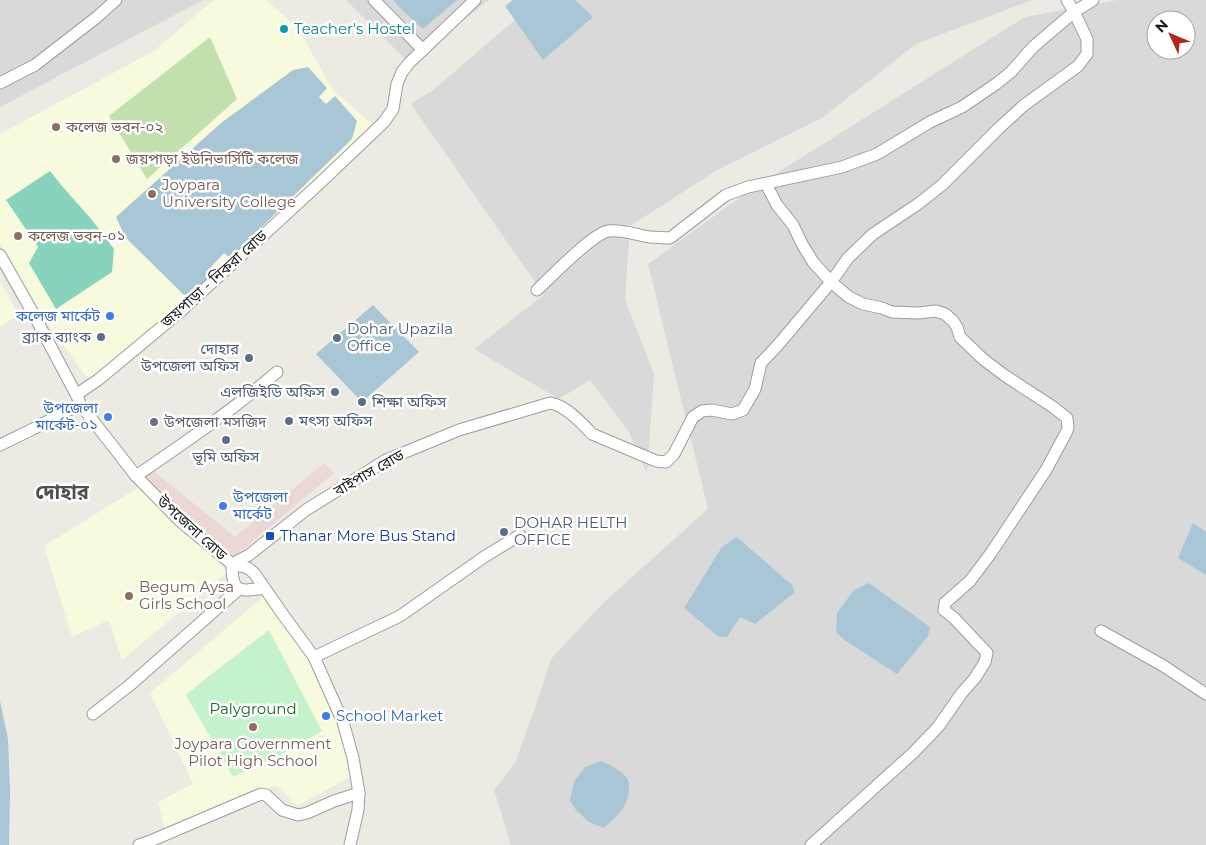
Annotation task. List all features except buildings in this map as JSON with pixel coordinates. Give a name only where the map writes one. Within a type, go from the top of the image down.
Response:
[{"type":"street","points":[[0,82],[35,64],[97,17],[116,0]]},
{"type":"street","points":[[374,0],[423,50]]},
{"type":"street","name":"জয়পাড়া - নিকরা রোড","points":[[78,399],[180,311],[384,122],[393,109],[397,84],[402,72],[475,0]]},
{"type":"street","points":[[830,282],[848,258],[873,234],[918,204],[942,185],[1023,106],[1078,66],[1087,54],[1087,39],[1067,0]]},
{"type":"street","points":[[537,290],[583,247],[606,231],[617,230],[652,237],[670,238],[726,195],[748,187],[842,167],[877,154],[930,122],[962,107],[996,84],[1011,72],[1033,47],[1074,12],[1093,0]]},
{"type":"street","points":[[766,184],[777,206],[793,225],[812,262],[830,282],[849,298],[892,312],[918,313],[936,311],[945,314],[958,327],[960,337],[983,359],[1067,418],[1068,427],[1046,470],[991,553],[970,581],[947,600],[943,607],[987,653],[986,662],[938,727],[913,753],[811,845]]},
{"type":"street","name":"উপজেলা রোড","points":[[0,255],[78,399],[136,476],[180,521],[232,564],[248,568],[254,573],[314,657],[343,722],[353,758],[359,793],[358,810],[350,845]]},
{"type":"street","name":"বাইপাস রোড","points":[[232,564],[249,555],[306,510],[386,460],[459,430],[550,403],[557,404],[564,409],[592,434],[656,461],[666,462],[674,454],[693,417],[702,411],[712,410],[732,414],[743,410],[755,390],[761,363],[830,282]]},
{"type":"street","points":[[136,476],[204,429],[278,372]]},
{"type":"street","points":[[0,445],[33,429],[78,399]]},
{"type":"street","points":[[314,657],[400,616],[484,557],[520,535]]},
{"type":"street","points":[[232,564],[232,576],[239,589],[246,591],[264,588]]},
{"type":"street","points":[[93,714],[130,685],[239,589]]},
{"type":"street","points":[[1101,631],[1162,665],[1206,694]]},
{"type":"street","points":[[139,845],[261,794],[266,795],[282,810],[298,815],[359,793]]},
{"type":"shaded area","points":[[0,0],[203,0],[0,107]]},
{"type":"shaded area","name":"Joypara University College","points":[[215,0],[266,0],[297,27],[333,90],[373,125],[204,287],[90,382],[19,283],[0,242],[0,134],[154,51]]},
{"type":"shaded area","points":[[346,0],[489,0],[409,63]]},
{"type":"shaded area","points":[[538,0],[1032,0],[916,44],[822,118],[717,170],[630,226],[625,300],[654,374],[647,474],[629,432],[590,380],[559,399],[474,349],[544,295],[411,104],[437,87]]},
{"type":"shaded area","points":[[1117,0],[1206,0],[1206,845],[511,845],[494,790],[515,763],[551,659],[604,602],[708,509],[648,264],[753,188],[1025,17]]},
{"type":"shaded area","points":[[0,280],[18,315],[0,327]]},
{"type":"shaded area","points":[[324,463],[334,473],[234,557],[143,477],[151,469],[235,537]]},
{"type":"shaded area","name":"Begum Aysa Girls School","points":[[139,487],[228,572],[122,660],[109,620],[72,637],[44,546]]},
{"type":"shaded area","name":"Joypara Government Pilot High School","points":[[265,595],[313,659],[351,762],[354,775],[297,806],[276,785],[165,829],[158,802],[193,784],[150,693]]},
{"type":"green space","points":[[210,37],[237,99],[147,179],[109,116]]},
{"type":"green space","points":[[50,171],[114,249],[112,272],[56,309],[29,263],[38,247],[6,200]]},
{"type":"green space","name":"Palyground","points":[[269,630],[322,731],[290,750],[233,777],[186,695]]},
{"type":"water","points":[[394,0],[457,0],[423,29]]},
{"type":"water","points":[[513,0],[575,0],[593,17],[543,60],[505,6]]},
{"type":"water","points":[[308,67],[327,88],[319,97],[326,104],[335,96],[357,121],[352,139],[230,258],[224,253],[211,267],[216,272],[186,297],[125,237],[116,217],[221,123],[293,70]]},
{"type":"water","points":[[373,305],[419,352],[362,402],[316,354]]},
{"type":"water","points":[[1193,523],[1206,532],[1206,575],[1178,558]]},
{"type":"water","points":[[737,537],[793,586],[794,593],[755,624],[740,617],[727,637],[719,637],[684,608],[722,547]]},
{"type":"water","points":[[869,583],[930,627],[928,636],[897,674],[843,639],[836,632],[837,613],[854,590]]},
{"type":"water","points":[[0,701],[8,739],[10,791],[9,845],[0,845]]},
{"type":"water","points":[[601,761],[622,773],[627,778],[629,785],[627,801],[604,828],[589,822],[576,810],[570,800],[574,782],[585,767]]},
{"type":"place","name":"Teacher's Hostel","points":[[284,29]]},
{"type":"place","name":"কলেজ ভবন-০২","points":[[56,127]]},
{"type":"place","name":"জয়পাড়া ইউনিভার্সিটি কলেজ","points":[[116,159]]},
{"type":"place","name":"Joypara University College","points":[[152,194]]},
{"type":"place","name":"কলেজ ভবন-০১","points":[[18,236]]},
{"type":"place","name":"কলেজ মার্কেট","points":[[110,316]]},
{"type":"place","name":"ব্র্যাক ব্যাংক","points":[[101,337]]},
{"type":"place","name":"Dohar Upazila Office","points":[[337,338]]},
{"type":"place","name":"দোহার উপজেলা অফিস","points":[[249,358]]},
{"type":"place","name":"এলজিইডি অফিস","points":[[335,392]]},
{"type":"place","name":"শিক্ষা অফিস","points":[[362,402]]},
{"type":"place","name":"উপজেলা মার্কেট-০১","points":[[108,417]]},
{"type":"place","name":"মৎস্য অফিস","points":[[289,421]]},
{"type":"place","name":"উপজেলা মসজিদ","points":[[154,422]]},
{"type":"place","name":"ভূমি অফিস","points":[[226,440]]},
{"type":"place","name":"উপজেলা মার্কেট","points":[[223,506]]},
{"type":"place","name":"DOHAR HELTH OFFICE","points":[[504,532]]},
{"type":"place","name":"Thanar More Bus Stand","points":[[270,536]]},
{"type":"place","name":"Begum Aysa Girls School","points":[[129,596]]},
{"type":"place","name":"School Market","points":[[326,716]]},
{"type":"place","name":"Joypara Government Pilot High School","points":[[253,727]]},
{"type":"district","name":"দোহার","points":[[62,492]]}]
